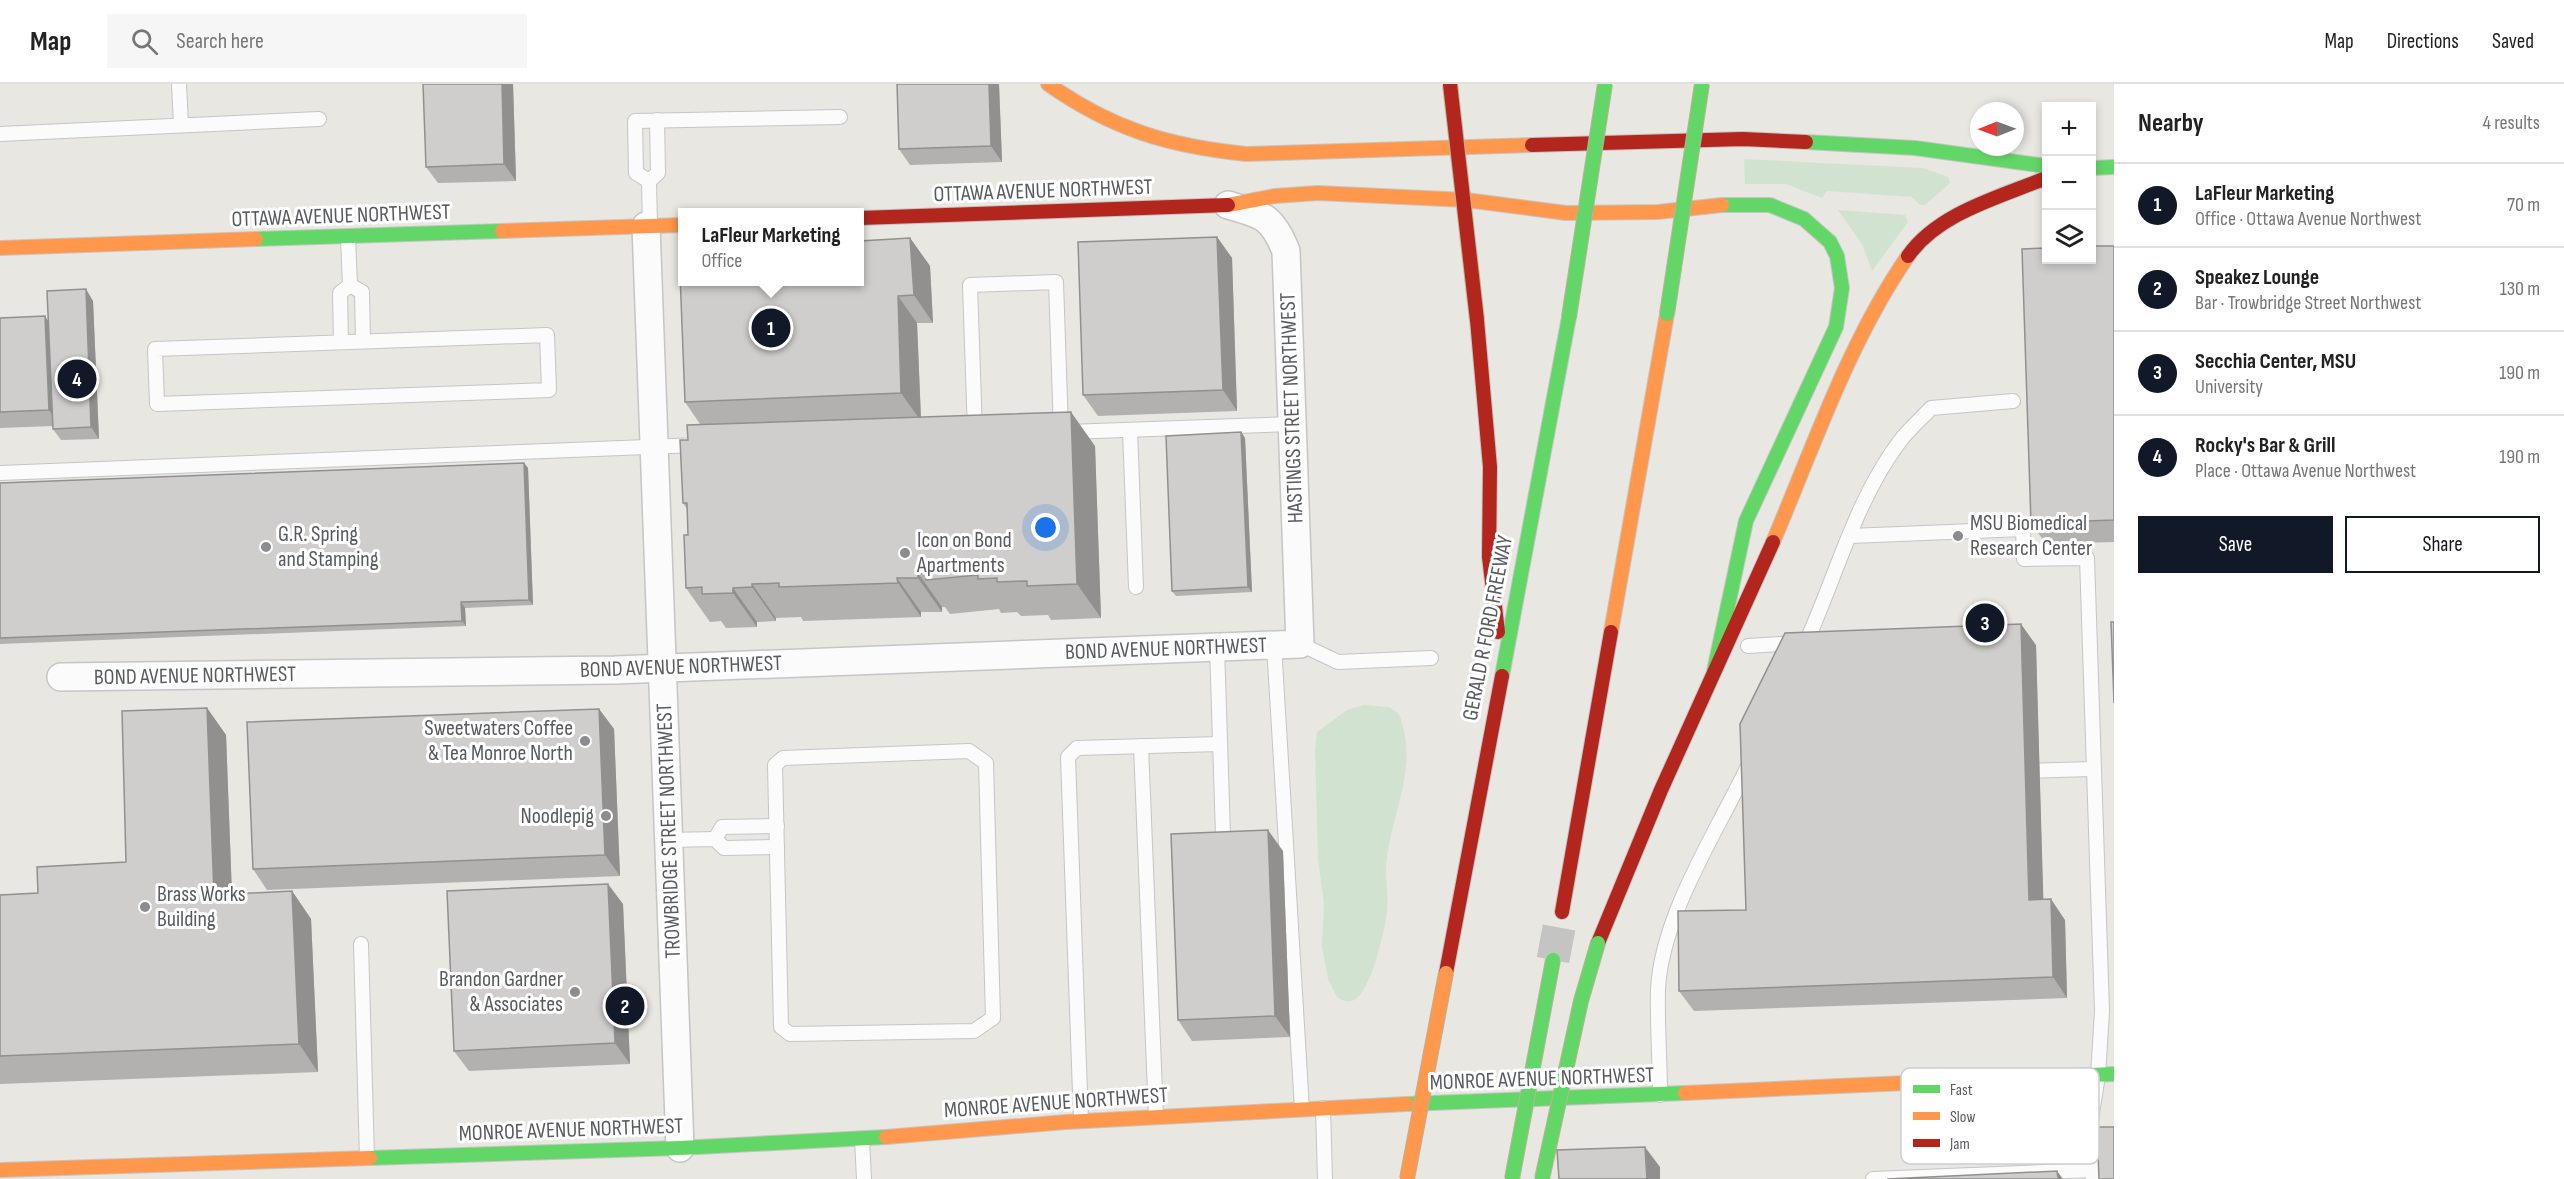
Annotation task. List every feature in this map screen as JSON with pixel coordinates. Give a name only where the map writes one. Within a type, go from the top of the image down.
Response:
[{"type":"main road","points":[[1048,84],[1078,106],[1106,122],[1148,138],[1210,152],[1246,154],[1743,139],[1915,148],[2042,165]]},
{"type":"main road","points":[[1450,84],[1477,320],[1490,467],[1489,557],[1502,663]]},
{"type":"main road","name":"GERALD R FORD FREEWAY","points":[[1407,1179],[1502,663],[1569,317],[1605,84]]},
{"type":"main road","points":[[1562,912],[1667,314],[1702,84]]},
{"type":"main road","points":[[2096,168],[2114,167]]},
{"type":"main road","points":[[1542,1179],[1581,1001],[1598,943],[1661,790],[1851,360],[1902,262],[1916,246],[1957,216],[2042,180]]},
{"type":"main road","name":"OTTAWA AVENUE NORTHWEST","points":[[864,218],[1228,206],[1265,196],[1301,191],[1483,202],[1552,212],[1662,212],[1759,205],[1783,208],[1816,229],[1833,244],[1842,265],[1844,294],[1836,327],[1746,521],[1714,671]]},
{"type":"main road","name":"OTTAWA AVENUE NORTHWEST","points":[[0,248],[678,225]]},
{"type":"main road","points":[[1512,1179],[1553,960]]},
{"type":"main road","name":"MONROE AVENUE NORTHWEST","points":[[2099,1076],[2114,1074]]},
{"type":"main road","name":"MONROE AVENUE NORTHWEST","points":[[0,1170],[52,1174],[342,1164],[367,1158],[680,1148],[862,1139],[1081,1121],[1302,1109],[1901,1085]]},
{"type":"street","name":"HASTINGS STREET NORTHWEST","points":[[1228,206],[1259,214],[1277,229],[1286,251],[1293,424],[1287,645]]},
{"type":"street","name":"TROWBRIDGE STREET NORTHWEST","points":[[648,226],[680,1148]]},
{"type":"street","name":"BOND AVENUE NORTHWEST","points":[[61,677],[662,669],[1287,645]]},
{"type":"lane","points":[[179,84],[181,125]]},
{"type":"lane","points":[[650,181],[636,173],[635,121],[840,117]]},
{"type":"lane","points":[[0,134],[319,119]]},
{"type":"lane","points":[[648,226],[650,181],[658,173],[657,120]]},
{"type":"lane","points":[[348,237],[350,285]]},
{"type":"lane","points":[[974,435],[970,285],[1056,282],[1055,432],[1293,424]]},
{"type":"lane","points":[[350,285],[362,292],[363,341]]},
{"type":"lane","points":[[340,342],[340,292],[350,285]]},
{"type":"lane","points":[[547,335],[549,390],[157,404],[155,349],[363,341],[547,335]]},
{"type":"lane","points":[[1796,663],[1876,479],[1894,451],[1931,408],[2013,401]]},
{"type":"lane","points":[[1130,430],[1136,587]]},
{"type":"lane","points":[[0,473],[710,445]]},
{"type":"lane","points":[[1850,536],[2023,529],[2024,559],[2087,558],[2092,770],[2102,1011],[2098,1068]]},
{"type":"lane","points":[[1748,646],[1806,642]]},
{"type":"lane","points":[[1302,1109],[1287,645],[1338,662],[1431,658]]},
{"type":"lane","points":[[1217,647],[1223,835]]},
{"type":"lane","points":[[1081,1121],[1068,757],[1077,748],[1220,744]]},
{"type":"lane","points":[[1141,746],[1156,1117]]},
{"type":"lane","points":[[1660,1095],[1658,988],[1669,939],[1680,904],[1747,779],[1756,748]]},
{"type":"lane","points":[[969,751],[986,764],[993,1017],[974,1031],[790,1034],[781,1027],[777,847],[775,765],[783,758],[969,751]]},
{"type":"lane","points":[[2010,772],[2092,770]]},
{"type":"lane","points":[[715,839],[722,827],[777,826]]},
{"type":"lane","points":[[669,840],[715,839],[724,848],[777,847]]},
{"type":"lane","points":[[361,944],[367,1158]]},
{"type":"lane","points":[[1323,1108],[1325,1179]]},
{"type":"lane","points":[[862,1139],[864,1179]]},
{"type":"lane","points":[[1873,1179],[2093,1174]]},
{"type":"green space","points":[[1744,159],[1923,168],[1948,177],[1950,183],[1925,205],[1920,205],[1912,197],[1827,191],[1822,198],[1786,184],[1745,184]]},
{"type":"green space","points":[[1838,210],[1905,215],[1908,222],[1872,271],[1862,244]]},
{"type":"green space","points":[[1364,705],[1389,707],[1399,714],[1405,733],[1407,751],[1403,786],[1387,857],[1387,912],[1380,946],[1371,973],[1360,995],[1352,1001],[1347,1001],[1337,997],[1328,979],[1322,947],[1324,903],[1318,859],[1315,750],[1317,732],[1347,710]]},
{"type":"building","points":[[423,84],[502,84],[504,164],[426,167]]},
{"type":"building","points":[[897,84],[989,84],[991,146],[899,149]]},
{"type":"building","points":[[1217,237],[1223,390],[1083,395],[1078,242]]},
{"type":"building","points":[[910,238],[914,295],[898,296],[901,393],[685,402],[680,286],[864,286],[864,241]]},
{"type":"building","points":[[2096,246],[2114,246],[2114,520],[2031,523],[2022,249],[2042,248],[2042,264],[2096,264]]},
{"type":"building","points":[[86,289],[91,427],[53,429],[47,291]]},
{"type":"building","points":[[45,316],[49,410],[0,412],[0,318]]},
{"type":"building","name":"Icon on Bond Apartments","points":[[1071,412],[1077,584],[1027,586],[1027,581],[997,582],[997,578],[978,579],[978,575],[926,580],[926,573],[918,573],[918,578],[897,578],[898,583],[779,587],[779,583],[752,584],[752,587],[733,588],[733,593],[702,594],[702,587],[686,588],[684,535],[688,535],[687,503],[683,503],[680,440],[688,440],[687,425]]},
{"type":"building","points":[[1241,432],[1248,587],[1172,591],[1166,436]]},
{"type":"building","name":"G.R. Spring and Stamping","points":[[524,463],[529,600],[461,602],[462,621],[0,638],[0,483]]},
{"type":"building","points":[[2111,622],[2114,622],[2114,703]]},
{"type":"building","points":[[2021,624],[2029,900],[2051,899],[2053,977],[1679,991],[1678,911],[1746,910],[1740,724],[1785,633]]},
{"type":"building","name":"Brass Works Building","points":[[207,708],[214,895],[292,891],[299,1044],[0,1056],[0,895],[38,893],[37,867],[126,862],[122,711]]},
{"type":"building","points":[[599,709],[605,855],[253,869],[247,722]]},
{"type":"building","points":[[1268,830],[1275,1016],[1178,1020],[1171,834]]},
{"type":"building","points":[[608,884],[615,1043],[454,1051],[447,891]]},
{"type":"building","points":[[2099,1127],[2114,1127],[2114,1179],[2099,1179]]},
{"type":"building","points":[[1645,1147],[1647,1179],[1559,1179],[1557,1150]]},
{"type":"building","points":[[2057,1171],[2058,1179],[1887,1179]]},
{"type":"tunnel","points":[[1553,960],[1562,912]]},
{"type":"traffic: fast","points":[[1569,317],[1605,84]]},
{"type":"traffic: fast","points":[[1667,314],[1702,84]]},
{"type":"traffic: fast","points":[[1806,142],[1915,148],[2042,165]]},
{"type":"traffic: fast","points":[[2096,168],[2114,167]]},
{"type":"traffic: fast","points":[[1714,671],[1746,521],[1836,327],[1842,288],[1837,256],[1830,242],[1804,219],[1770,205],[1722,205]]},
{"type":"traffic: fast","points":[[256,239],[502,231]]},
{"type":"traffic: fast","points":[[1502,676],[1569,317]]},
{"type":"traffic: fast","points":[[1542,1179],[1581,1001],[1598,943]]},
{"type":"traffic: fast","points":[[1512,1179],[1553,960]]},
{"type":"traffic: fast","points":[[2099,1075],[2114,1074]]},
{"type":"traffic: fast","points":[[1407,1104],[1685,1093]]},
{"type":"traffic: fast","points":[[370,1158],[680,1148],[886,1137]]},
{"type":"traffic: slow","points":[[1048,84],[1072,100],[1118,124],[1166,140],[1218,151],[1246,154],[1532,145]]},
{"type":"traffic: slow","points":[[1228,205],[1275,196],[1318,193],[1466,200],[1566,213],[1658,212],[1722,205]]},
{"type":"traffic: slow","points":[[502,231],[678,225]]},
{"type":"traffic: slow","points":[[0,248],[256,239]]},
{"type":"traffic: slow","points":[[1773,542],[1850,359],[1887,289],[1908,256]]},
{"type":"traffic: slow","points":[[1611,632],[1667,314]]},
{"type":"traffic: slow","points":[[1407,1179],[1446,973]]},
{"type":"traffic: slow","points":[[1685,1093],[1901,1083]]},
{"type":"traffic: slow","points":[[886,1137],[1066,1122],[1407,1104]]},
{"type":"traffic: slow","points":[[0,1170],[370,1158]]},
{"type":"traffic: jam","points":[[1450,84],[1477,320]]},
{"type":"traffic: jam","points":[[1532,145],[1743,139],[1806,142]]},
{"type":"traffic: jam","points":[[1908,256],[1921,241],[1953,217],[2042,180]]},
{"type":"traffic: jam","points":[[864,218],[1228,205]]},
{"type":"traffic: jam","points":[[1477,320],[1490,467],[1489,557],[1498,632]]},
{"type":"traffic: jam","points":[[1598,943],[1661,790],[1773,542]]},
{"type":"traffic: jam","points":[[1562,912],[1611,632]]},
{"type":"traffic: jam","points":[[1446,973],[1502,676]]},
{"type":"place","name":"LaFleur Marketing","points":[[771,328]]},
{"type":"place","name":"Rocky's Bar & Grill","points":[[77,379]]},
{"type":"place","name":"MSU Biomedical Research Center","points":[[1958,536]]},
{"type":"place","name":"G.R. Spring and Stamping","points":[[266,547]]},
{"type":"place","name":"Icon on Bond Apartments","points":[[905,553]]},
{"type":"place","name":"Secchia Center, MSU","points":[[1985,623]]},
{"type":"place","name":"Sweetwaters Coffee & Tea Monroe North","points":[[585,741]]},
{"type":"place","name":"Noodlepig","points":[[606,816]]},
{"type":"place","name":"Brass Works Building","points":[[145,907]]},
{"type":"place","name":"Brandon Gardner & Associates","points":[[575,992]]},
{"type":"place","name":"Speakez Lounge","points":[[625,1006]]}]
